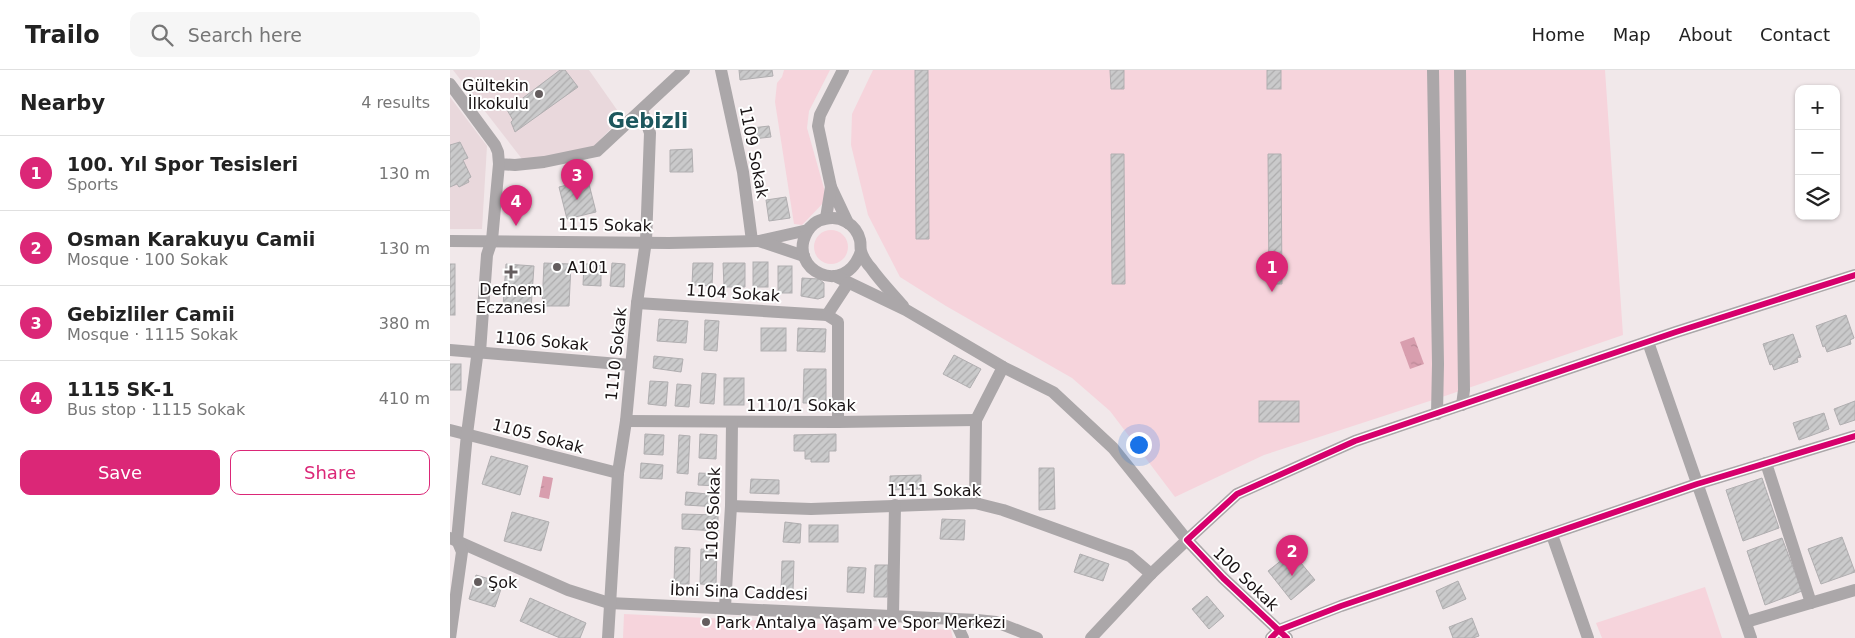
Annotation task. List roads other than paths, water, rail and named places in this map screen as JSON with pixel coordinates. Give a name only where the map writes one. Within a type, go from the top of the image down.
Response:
[{"type":"street","points":[[499,164],[515,165],[544,162],[597,151],[684,70]]},
{"type":"street","name":"1109 Sokak","points":[[721,70],[756,241]]},
{"type":"street","points":[[843,70],[820,115],[818,126],[831,187],[848,223],[858,233],[861,242],[861,252],[858,261],[844,274],[825,276],[816,272],[809,266],[802,248],[808,230],[815,223],[826,218],[834,218],[848,223]]},
{"type":"street","points":[[1433,70],[1438,364],[1437,414]]},
{"type":"street","points":[[1460,70],[1464,390],[1462,405]]},
{"type":"street","points":[[450,84],[495,145],[499,164],[492,240],[487,255],[480,352],[477,357],[454,539],[462,552],[450,638],[461,638]]},
{"type":"street","name":"1110 Sokak","points":[[608,638],[618,473],[626,421],[637,303],[646,241],[650,133],[642,110]]},
{"type":"street","points":[[826,218],[831,187]]},
{"type":"street","name":"1115 Sokak","points":[[450,241],[756,241],[808,230]]},
{"type":"street","name":"1115 Sokak","points":[[756,241],[804,256]]},
{"type":"street","points":[[861,252],[870,267],[906,310]]},
{"type":"street","points":[[1091,638],[1151,574],[1237,494],[1355,441],[1648,342],[1855,275]]},
{"type":"street","points":[[835,276],[906,310],[1003,367],[1053,392],[1113,448],[1187,540]]},
{"type":"street","points":[[838,422],[838,322],[827,315],[848,283]]},
{"type":"street","name":"1104 Sokak","points":[[637,303],[827,315]]},
{"type":"street","points":[[1648,342],[1751,638]]},
{"type":"street","name":"1106 Sokak","points":[[450,350],[631,365]]},
{"type":"street","points":[[975,503],[976,420],[1003,367]]},
{"type":"street","name":"1110/1 Sokak","points":[[626,421],[838,422],[976,420]]},
{"type":"street","name":"1108 Sokak","points":[[725,608],[731,506],[732,422]]},
{"type":"street","name":"1105 Sokak","points":[[450,430],[618,473]]},
{"type":"street","points":[[1279,635],[1341,606],[1697,484],[1855,436]]},
{"type":"street","points":[[1766,463],[1811,603]]},
{"type":"street","name":"1111 Sokak","points":[[731,506],[811,509],[975,503],[1003,510],[1130,556],[1151,574]]},
{"type":"street","points":[[893,615],[896,505]]},
{"type":"street","points":[[1552,535],[1588,638]]},
{"type":"street","name":"İbni Sina Caddesi","points":[[454,539],[568,590],[609,603],[893,615],[996,622],[1037,638]]},
{"type":"street","name":"100 Sokak","points":[[1187,540],[1279,635]]},
{"type":"street","points":[[1746,622],[1855,590]]},
{"type":"street","points":[[954,619],[963,638]]},
{"type":"water","points":[[1414,337],[1424,364],[1410,369],[1400,342]]},
{"type":"water","points":[[543,476],[553,478],[549,499],[539,497]]},
{"type":"place","name":"Gültekin İlkokulu","points":[[539,94]]},
{"type":"place","name":"Gebizliler Camii","points":[[577,200]]},
{"type":"place","name":"1115 SK-1","points":[[516,226]]},
{"type":"place","name":"A101","points":[[557,267]]},
{"type":"place","name":"Defnem Eczanesi","points":[[511,272]]},
{"type":"place","name":"100. Yıl Spor Tesisleri","points":[[1272,292]]},
{"type":"place","name":"Osman Karakuyu Camii","points":[[1292,576]]},
{"type":"place","name":"Şok","points":[[478,582]]},
{"type":"place","name":"Park Antalya Yaşam ve Spor Merkezi","points":[[706,622]]},
{"type":"district","name":"Gebizli","points":[[648,121]]}]
